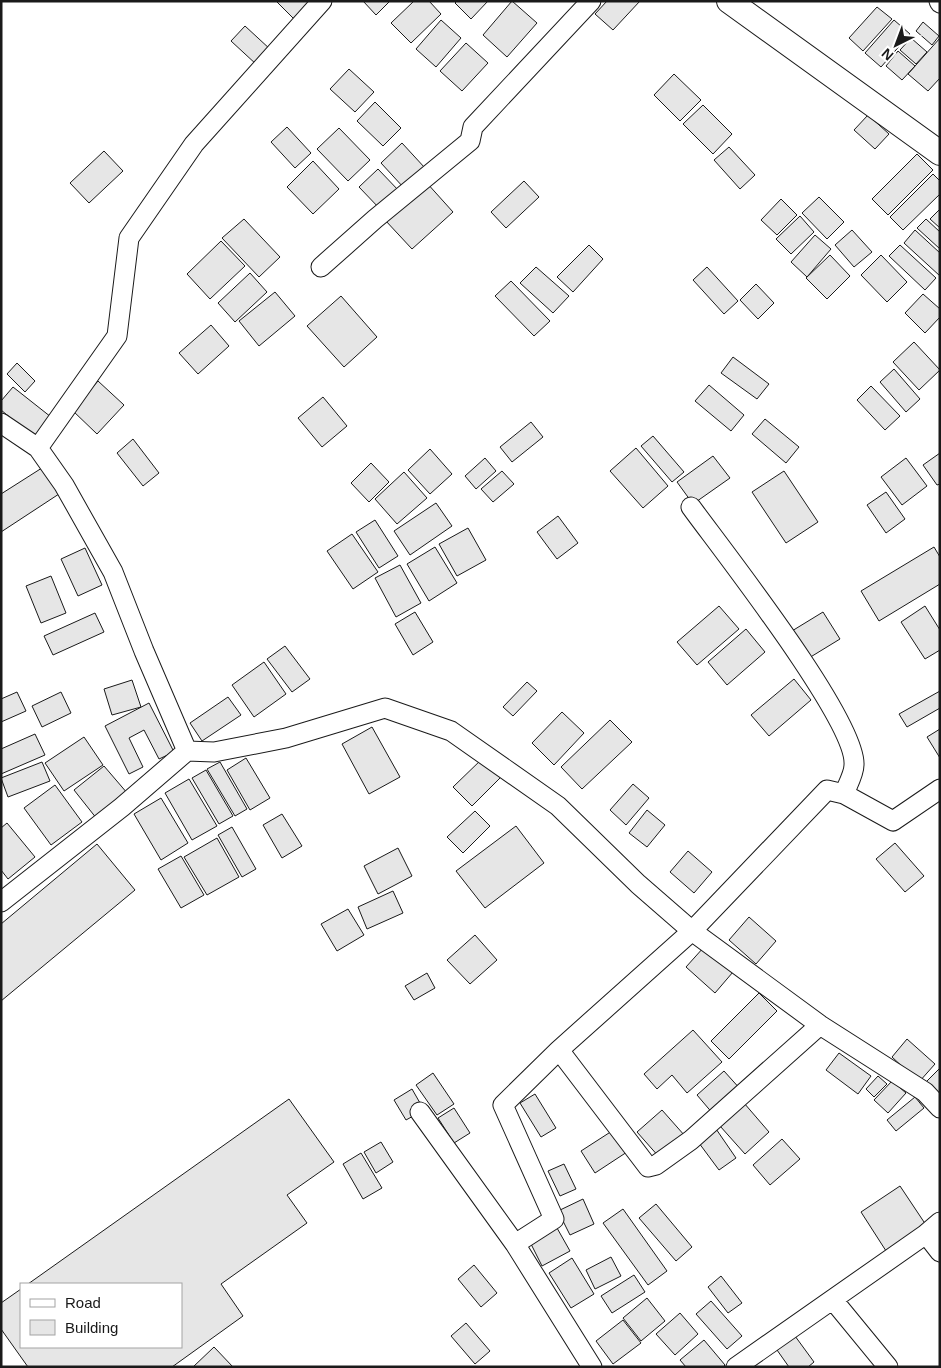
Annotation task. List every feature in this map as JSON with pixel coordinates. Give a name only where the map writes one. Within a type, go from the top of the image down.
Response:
[{"type":"street","points":[[38,448],[117,336],[129,238],[194,144],[322,1]]},
{"type":"street","points":[[322,267],[375,219],[470,141],[473,127],[591,1]]},
{"type":"street","points":[[729,1],[940,153]]},
{"type":"street","points":[[1,423],[38,448],[64,485],[113,572],[144,651],[187,751]]},
{"type":"street","points":[[691,507],[817,682],[848,740],[854,765],[844,794]]},
{"type":"street","points":[[1,902],[122,807],[187,751],[214,752],[286,738],[384,708],[451,731],[558,806],[638,884],[692,931],[820,1025],[925,1092],[940,1108]]},
{"type":"street","points":[[515,1244],[554,1219],[503,1104],[692,931],[827,790],[844,794],[893,821],[940,789]]},
{"type":"street","points":[[560,1050],[648,1167],[656,1165],[691,1140],[820,1025]]},
{"type":"street","points":[[420,1112],[515,1244],[592,1367]]},
{"type":"street","points":[[736,1367],[933,1228],[940,1252]]},
{"type":"street","points":[[833,1300],[888,1367]]},
{"type":"building","points":[[276,1],[313,1],[295,20]]},
{"type":"building","points":[[363,1],[390,1],[376,15]]},
{"type":"building","points":[[414,1],[429,1],[441,14],[411,43],[391,23]]},
{"type":"building","points":[[457,1],[488,1],[471,19],[455,3]]},
{"type":"building","points":[[512,1],[537,23],[507,57],[483,35]]},
{"type":"building","points":[[607,1],[640,1],[613,30],[595,14]]},
{"type":"building","points":[[877,7],[892,19],[863,51],[849,38]]},
{"type":"building","points":[[441,20],[461,38],[436,67],[416,49]]},
{"type":"building","points":[[894,20],[910,34],[881,67],[865,53]]},
{"type":"building","points":[[923,22],[939,36],[932,45],[916,31]]},
{"type":"building","points":[[245,26],[271,50],[257,65],[231,41]]},
{"type":"building","points":[[911,38],[927,52],[916,64],[900,50]]},
{"type":"building","points":[[940,38],[940,78],[928,91],[908,74]]},
{"type":"building","points":[[466,43],[488,63],[462,91],[440,71]]},
{"type":"building","points":[[898,51],[915,66],[902,80],[886,66]]},
{"type":"building","points":[[349,69],[374,92],[355,112],[330,89]]},
{"type":"building","points":[[674,74],[701,100],[680,121],[654,95]]},
{"type":"building","points":[[375,102],[401,128],[383,146],[357,121]]},
{"type":"building","points":[[703,105],[732,134],[713,154],[683,124]]},
{"type":"building","points":[[868,115],[889,134],[875,149],[854,130]]},
{"type":"building","points":[[287,127],[311,153],[295,168],[271,142]]},
{"type":"building","points":[[339,128],[370,160],[348,181],[317,149]]},
{"type":"building","points":[[402,143],[425,168],[404,188],[381,163]]},
{"type":"building","points":[[729,147],[755,175],[740,189],[714,160]]},
{"type":"building","points":[[104,151],[123,171],[89,203],[70,183]]},
{"type":"building","points":[[917,154],[933,170],[888,215],[872,199]]},
{"type":"building","points":[[313,161],[339,189],[313,214],[287,187]]},
{"type":"building","points":[[378,169],[400,192],[381,210],[359,187]]},
{"type":"building","points":[[933,174],[940,181],[940,194],[903,230],[890,217]]},
{"type":"building","points":[[524,181],[539,197],[506,228],[491,212]]},
{"type":"building","points":[[426,182],[453,212],[412,249],[385,220]]},
{"type":"building","points":[[819,197],[844,222],[827,239],[802,213]]},
{"type":"building","points":[[781,199],[797,215],[777,235],[761,220]]},
{"type":"building","points":[[940,209],[940,228],[930,219]]},
{"type":"building","points":[[800,216],[814,232],[791,254],[776,239]]},
{"type":"building","points":[[244,219],[280,257],[259,277],[222,238]]},
{"type":"building","points":[[926,219],[940,232],[940,249],[917,228]]},
{"type":"building","points":[[852,230],[872,252],[854,267],[835,245]]},
{"type":"building","points":[[915,230],[940,253],[940,276],[904,243]]},
{"type":"building","points":[[815,235],[831,249],[807,277],[791,262]]},
{"type":"building","points":[[221,241],[245,266],[210,299],[187,274]]},
{"type":"building","points":[[589,245],[603,259],[573,292],[557,277]]},
{"type":"building","points":[[900,245],[936,278],[925,290],[889,256]]},
{"type":"building","points":[[830,255],[850,276],[827,299],[806,278]]},
{"type":"building","points":[[881,255],[907,282],[887,302],[861,275]]},
{"type":"building","points":[[536,267],[569,296],[553,313],[520,283]]},
{"type":"building","points":[[707,267],[738,301],[724,314],[693,280]]},
{"type":"building","points":[[250,273],[267,292],[235,322],[218,303]]},
{"type":"building","points":[[511,281],[550,321],[534,336],[495,296]]},
{"type":"building","points":[[756,284],[774,303],[758,319],[740,300]]},
{"type":"building","points":[[275,292],[295,316],[259,346],[239,321]]},
{"type":"building","points":[[923,294],[940,309],[940,317],[925,333],[905,313]]},
{"type":"building","points":[[341,296],[377,337],[344,367],[307,326]]},
{"type":"building","points":[[211,325],[229,346],[198,374],[179,353]]},
{"type":"building","points":[[914,342],[940,370],[919,390],[893,362]]},
{"type":"building","points":[[733,357],[769,384],[757,399],[721,373]]},
{"type":"building","points":[[17,363],[35,381],[25,392],[7,374]]},
{"type":"building","points":[[894,369],[920,399],[906,412],[880,382]]},
{"type":"building","points":[[98,381],[124,405],[97,434],[72,410]]},
{"type":"building","points":[[709,385],[744,415],[731,431],[695,401]]},
{"type":"building","points":[[871,386],[900,416],[885,430],[857,400]]},
{"type":"building","points":[[13,387],[51,417],[34,437],[1,410],[1,401]]},
{"type":"building","points":[[323,397],[347,426],[322,447],[298,418]]},
{"type":"building","points":[[765,419],[799,447],[786,463],[752,434]]},
{"type":"building","points":[[531,422],[543,437],[512,462],[500,447]]},
{"type":"building","points":[[653,436],[684,472],[672,482],[641,446]]},
{"type":"building","points":[[133,439],[159,473],[143,486],[117,453]]},
{"type":"building","points":[[636,448],[668,486],[643,508],[610,471]]},
{"type":"building","points":[[430,449],[452,474],[430,494],[408,470]]},
{"type":"building","points":[[940,453],[940,484],[937,485],[923,465]]},
{"type":"building","points":[[713,456],[730,478],[693,504],[677,482]]},
{"type":"building","points":[[485,458],[496,471],[476,489],[465,476]]},
{"type":"building","points":[[906,458],[927,486],[902,505],[881,477]]},
{"type":"building","points":[[371,463],[389,482],[369,502],[351,483]]},
{"type":"building","points":[[45,466],[62,492],[1,532],[1,494]]},
{"type":"building","points":[[502,471],[514,484],[493,502],[481,489]]},
{"type":"building","points":[[784,471],[818,522],[786,543],[752,492]]},
{"type":"building","points":[[404,472],[427,498],[397,524],[375,499]]},
{"type":"building","points":[[886,492],[905,519],[886,533],[867,505]]},
{"type":"building","points":[[436,503],[452,526],[410,555],[394,531]]},
{"type":"building","points":[[558,516],[578,543],[557,559],[537,532]]},
{"type":"building","points":[[375,520],[398,556],[379,568],[356,532]]},
{"type":"building","points":[[468,528],[486,560],[457,576],[439,544]]},
{"type":"building","points":[[352,534],[378,572],[353,589],[327,551]]},
{"type":"building","points":[[435,547],[457,583],[429,601],[407,564]]},
{"type":"building","points":[[934,547],[940,557],[940,584],[879,621],[861,591]]},
{"type":"building","points":[[85,548],[102,585],[78,596],[61,559]]},
{"type":"building","points":[[400,565],[421,603],[396,617],[375,578]]},
{"type":"building","points":[[51,576],[66,613],[41,623],[26,586]]},
{"type":"building","points":[[719,606],[739,629],[697,665],[677,642]]},
{"type":"building","points":[[925,606],[940,630],[940,650],[925,659],[901,622]]},
{"type":"building","points":[[415,612],[433,642],[413,655],[395,624]]},
{"type":"building","points":[[823,612],[840,639],[804,661],[787,634]]},
{"type":"building","points":[[95,613],[104,632],[53,655],[44,636]]},
{"type":"building","points":[[746,629],[765,652],[727,685],[708,662]]},
{"type":"building","points":[[285,646],[310,679],[292,692],[267,659]]},
{"type":"building","points":[[264,662],[286,694],[254,717],[232,685]]},
{"type":"building","points":[[794,679],[811,700],[769,736],[751,715]]},
{"type":"building","points":[[132,680],[141,707],[112,715],[104,689]]},
{"type":"building","points":[[527,682],[537,691],[513,716],[503,707]]},
{"type":"building","points":[[940,691],[940,708],[907,727],[899,714]]},
{"type":"building","points":[[17,692],[26,711],[1,722],[1,699]]},
{"type":"building","points":[[61,692],[71,713],[42,727],[32,706]]},
{"type":"building","points":[[228,697],[241,715],[202,741],[190,723]]},
{"type":"building","points":[[149,703],[174,752],[159,759],[144,730],[129,738],[143,767],[129,774],[105,726]]},
{"type":"building","points":[[562,712],[584,733],[554,765],[532,743]]},
{"type":"building","points":[[610,720],[632,742],[582,789],[561,767]]},
{"type":"building","points":[[372,727],[400,777],[369,794],[342,744]]},
{"type":"building","points":[[940,729],[940,758],[927,737]]},
{"type":"building","points":[[35,734],[45,755],[1,774],[1,749]]},
{"type":"building","points":[[84,737],[103,765],[64,791],[45,763]]},
{"type":"building","points":[[246,758],[270,798],[250,810],[227,770]]},
{"type":"building","points":[[483,758],[501,777],[472,806],[453,787]]},
{"type":"building","points":[[42,762],[50,781],[8,797],[1,778]]},
{"type":"building","points":[[220,762],[247,809],[235,816],[207,769]]},
{"type":"building","points":[[104,766],[128,794],[97,819],[74,790]]},
{"type":"building","points":[[206,770],[233,816],[219,824],[192,778]]},
{"type":"building","points":[[189,779],[217,826],[192,840],[165,793]]},
{"type":"building","points":[[633,784],[649,798],[626,825],[610,810]]},
{"type":"building","points":[[55,785],[82,822],[51,845],[24,808]]},
{"type":"building","points":[[161,798],[188,843],[161,860],[134,814]]},
{"type":"building","points":[[647,810],[665,825],[647,847],[629,833]]},
{"type":"building","points":[[475,811],[490,826],[463,853],[447,837]]},
{"type":"building","points":[[282,814],[302,846],[282,858],[263,825]]},
{"type":"building","points":[[7,823],[35,857],[8,879],[1,870],[1,828]]},
{"type":"building","points":[[516,826],[544,863],[485,908],[456,871]]},
{"type":"building","points":[[232,827],[256,869],[242,877],[218,835]]},
{"type":"building","points":[[217,838],[239,877],[207,895],[184,857]]},
{"type":"building","points":[[895,843],[924,876],[905,892],[876,859]]},
{"type":"building","points":[[97,844],[135,890],[1,1001],[1,924]]},
{"type":"building","points":[[398,848],[412,876],[378,894],[364,866]]},
{"type":"building","points":[[688,851],[712,872],[694,893],[670,872]]},
{"type":"building","points":[[181,856],[204,895],[181,908],[158,869]]},
{"type":"building","points":[[393,891],[403,913],[367,929],[358,907]]},
{"type":"building","points":[[348,909],[364,935],[337,951],[321,924]]},
{"type":"building","points":[[749,917],[776,941],[756,964],[729,940]]},
{"type":"building","points":[[475,935],[497,960],[470,984],[447,960]]},
{"type":"building","points":[[704,947],[733,972],[715,993],[686,967]]},
{"type":"building","points":[[427,973],[435,988],[414,1000],[405,986]]},
{"type":"building","points":[[759,993],[777,1011],[729,1059],[711,1041]]},
{"type":"building","points":[[693,1030],[722,1062],[687,1093],[672,1075],[657,1089],[644,1074]]},
{"type":"building","points":[[907,1039],[935,1064],[919,1082],[892,1057]]},
{"type":"building","points":[[839,1053],[871,1076],[858,1094],[826,1070]]},
{"type":"building","points":[[940,1070],[940,1096],[926,1082]]},
{"type":"building","points":[[724,1071],[742,1091],[714,1115],[697,1095]]},
{"type":"building","points":[[433,1073],[454,1104],[437,1115],[416,1085]]},
{"type":"building","points":[[878,1076],[887,1084],[874,1097],[866,1089]]},
{"type":"building","points":[[892,1081],[906,1093],[888,1113],[874,1100]]},
{"type":"building","points":[[412,1089],[424,1110],[406,1120],[394,1100]]},
{"type":"building","points":[[535,1094],[556,1128],[541,1137],[520,1103]]},
{"type":"building","points":[[915,1097],[924,1108],[896,1131],[887,1120]]},
{"type":"building","points":[[289,1099],[334,1162],[287,1195],[307,1223],[221,1284],[243,1316],[172,1367],[28,1367],[1,1329],[1,1303],[20,1290],[20,1348],[182,1348],[182,1283],[29,1283]]},
{"type":"building","points":[[744,1103],[769,1132],[745,1154],[720,1126]]},
{"type":"building","points":[[454,1108],[470,1133],[454,1143],[438,1118]]},
{"type":"building","points":[[662,1110],[685,1136],[660,1158],[637,1132]]},
{"type":"building","points":[[714,1126],[736,1158],[719,1170],[696,1139]]},
{"type":"building","points":[[612,1131],[627,1152],[595,1173],[581,1151]]},
{"type":"building","points":[[782,1139],[800,1159],[770,1185],[753,1165]]},
{"type":"building","points":[[381,1142],[393,1162],[376,1173],[364,1152]]},
{"type":"building","points":[[361,1153],[382,1188],[363,1199],[343,1164]]},
{"type":"building","points":[[564,1164],[576,1189],[560,1196],[548,1171]]},
{"type":"building","points":[[900,1186],[928,1228],[888,1254],[861,1212]]},
{"type":"building","points":[[583,1199],[594,1224],[570,1235],[558,1211]]},
{"type":"building","points":[[656,1204],[692,1247],[676,1261],[639,1218]]},
{"type":"building","points":[[623,1209],[667,1271],[648,1285],[603,1223]]},
{"type":"building","points":[[557,1228],[570,1251],[542,1266],[530,1242]]},
{"type":"building","points":[[611,1257],[621,1276],[595,1289],[586,1270]]},
{"type":"building","points":[[572,1258],[594,1294],[571,1308],[549,1273]]},
{"type":"building","points":[[474,1265],[497,1293],[481,1307],[458,1279]]},
{"type":"building","points":[[634,1275],[645,1292],[612,1313],[601,1296]]},
{"type":"building","points":[[721,1276],[742,1303],[728,1313],[708,1287]]},
{"type":"building","points":[[647,1298],[665,1321],[641,1341],[623,1318]]},
{"type":"building","points":[[711,1301],[742,1336],[727,1349],[696,1314]]},
{"type":"building","points":[[680,1313],[698,1334],[675,1355],[656,1334]]},
{"type":"building","points":[[623,1320],[641,1343],[613,1364],[596,1341]]},
{"type":"building","points":[[466,1323],[490,1351],[475,1364],[451,1336]]},
{"type":"building","points":[[795,1336],[814,1362],[808,1367],[789,1367],[777,1350]]},
{"type":"building","points":[[704,1340],[725,1365],[723,1367],[686,1367],[680,1360]]},
{"type":"building","points":[[214,1347],[233,1367],[193,1367]]}]
